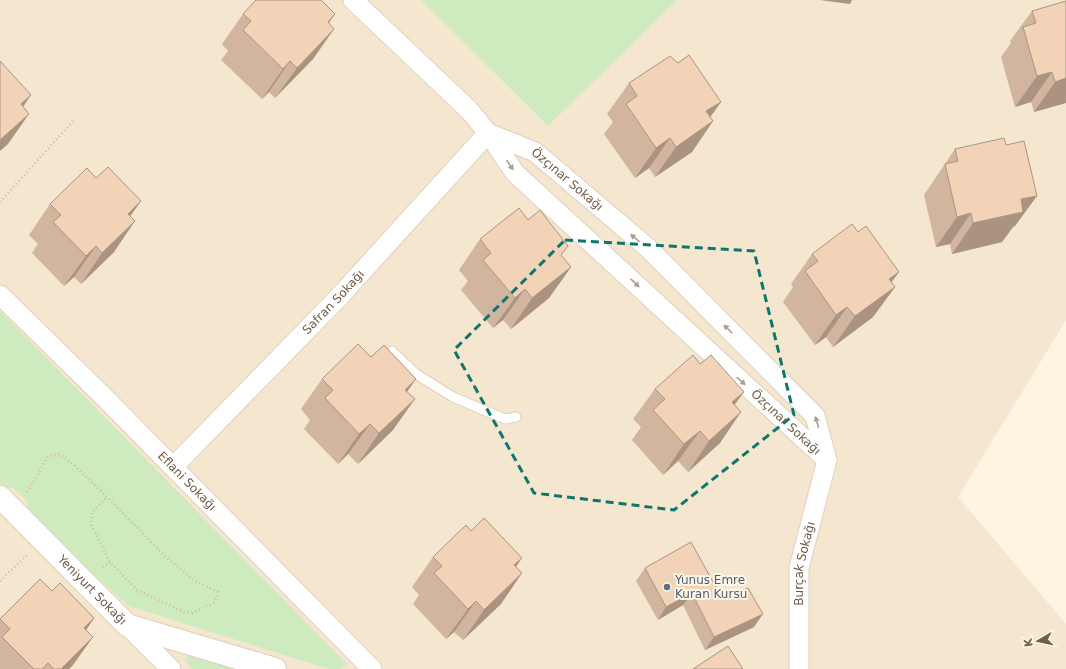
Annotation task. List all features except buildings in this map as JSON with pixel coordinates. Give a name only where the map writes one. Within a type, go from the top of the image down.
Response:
[{"type":"street","name":"Özçınar Sokağı","points":[[353,0],[469,110],[488,133],[515,173],[827,460]]},
{"type":"street","name":"Özçınar Sokağı","points":[[488,133],[535,152],[648,248],[815,416],[827,460]]},
{"type":"street","name":"Safran Sokağı","points":[[173,467],[338,298],[488,133]]},
{"type":"street","name":"Eflani Sokağı","points":[[0,295],[102,394],[372,669]]},
{"type":"street","name":"Burçak Sokağı","points":[[799,669],[798,568],[827,460]]},
{"type":"street","name":"Yeniyurt Sokağı","points":[[7,504],[127,624],[275,669]]},
{"type":"street","points":[[127,624],[171,669]]},
{"type":"lane","points":[[392,351],[416,374],[452,396],[505,419],[516,417]]},
{"type":"path","points":[[0,202],[74,120]]},
{"type":"path","points":[[7,504],[33,483],[48,456],[59,454],[75,466],[107,497],[167,558],[196,581],[218,592],[215,602],[192,613],[184,612],[136,590],[110,562],[92,524],[92,512],[107,497]]},
{"type":"path","points":[[0,581],[43,540]]},
{"type":"highlighted area","points":[[565,240],[754,251],[794,415],[674,510],[534,493],[454,350]]},
{"type":"shaded area","points":[[0,0],[1066,0],[1066,320],[958,497],[1066,624],[1066,669],[0,669]]},
{"type":"green space","points":[[421,0],[677,0],[548,126]]},
{"type":"green space","points":[[0,311],[347,664],[341,669],[329,669],[129,606],[28,515],[27,501],[12,487],[5,489],[0,483]]},
{"type":"green space","points":[[189,654],[242,669],[192,669],[185,660]]},
{"type":"place","name":"Yunus Emre Kuran Kursu","points":[[667,587]]}]
